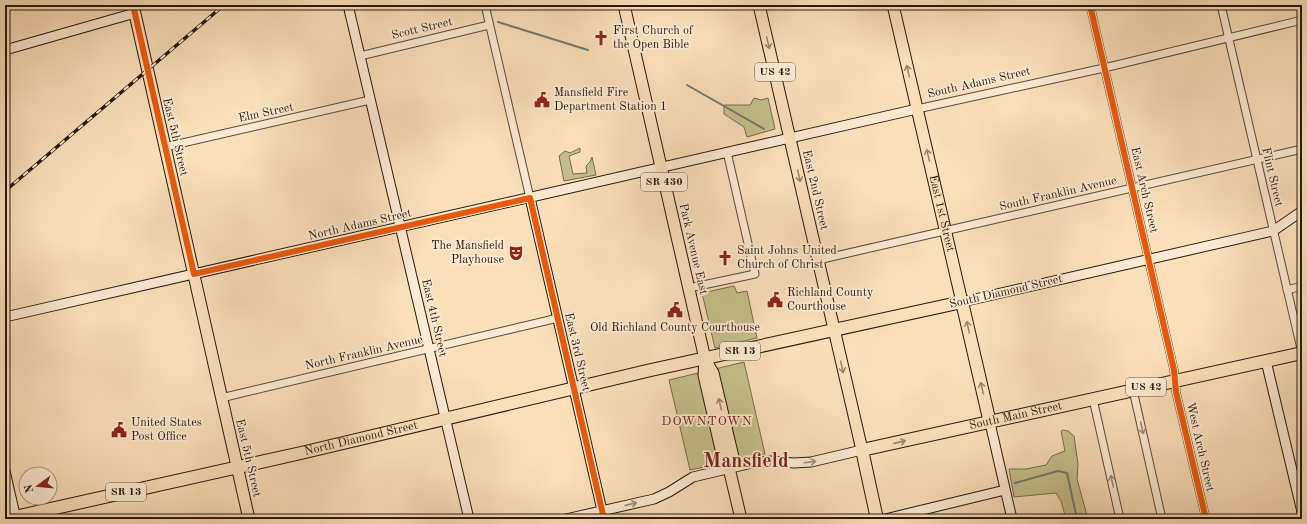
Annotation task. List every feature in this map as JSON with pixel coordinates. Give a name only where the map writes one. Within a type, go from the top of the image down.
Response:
[{"type":"highway","name":"South Diamond Street","points":[[705,359],[962,302]]},
{"type":"highway","name":"East 1st Street","points":[[962,302],[990,423]]},
{"type":"highway","name":"South Main Street","points":[[862,450],[1302,353]]},
{"type":"highway","name":"North Diamond Street","points":[[13,518],[705,359]]},
{"type":"highway","points":[[862,450],[877,519]]},
{"type":"main road","name":"East 4th Street","points":[[348,5],[469,519]]},
{"type":"main road","name":"Park Avenue East","points":[[624,5],[705,359],[704,373],[724,458],[730,468]]},
{"type":"main road","name":"East 2nd Street","points":[[759,5],[862,450]]},
{"type":"main road","name":"East 1st Street","points":[[893,5],[962,302]]},
{"type":"main road","points":[[5,50],[134,9]]},
{"type":"main road","name":"East 5th Street","points":[[134,9],[248,519]]},
{"type":"main road","name":"South Adams Street","points":[[661,167],[917,109]]},
{"type":"main road","name":"North Adams Street","points":[[5,317],[400,228],[661,167]]},
{"type":"main road","name":"East 3rd Street","points":[[530,198],[603,515]]},
{"type":"main road","name":"South Diamond Street","points":[[962,302],[1273,231],[1302,211]]},
{"type":"main road","points":[[1266,361],[1302,512]]},
{"type":"main road","points":[[990,423],[1012,519]]},
{"type":"main road","name":"South Main Street","points":[[566,519],[603,515],[654,499],[669,492],[689,479],[730,468],[762,462],[811,462],[862,450]]},
{"type":"main road","name":"SR 430","points":[[730,468],[741,519]]},
{"type":"main road","points":[[5,471],[13,518]]},
{"type":"main road","points":[[885,519],[1005,490]]},
{"type":"street","name":"East 3rd Street","points":[[485,5],[530,198]]},
{"type":"street","name":"East Arch Street","points":[[1090,5],[1175,380]]},
{"type":"street","name":"Flint Street","points":[[1221,5],[1302,353]]},
{"type":"street","name":"South Adams Street","points":[[917,109],[1104,68],[1302,20]]},
{"type":"street","name":"Scott Street","points":[[360,56],[489,25]]},
{"type":"street","name":"Elm Street","points":[[166,147],[370,100]]},
{"type":"street","name":"South Franklin Avenue","points":[[818,260],[1302,149]]},
{"type":"street","points":[[689,288],[755,274],[727,152]]},
{"type":"street","points":[[1287,290],[1302,286]]},
{"type":"street","name":"North Franklin Avenue","points":[[222,398],[558,318]]},
{"type":"street","name":"West Arch Street","points":[[1175,380],[1176,392],[1206,519]]},
{"type":"street","points":[[1133,390],[1162,519]]},
{"type":"street","points":[[1093,400],[1120,519]]},
{"type":"shaded area","points":[[754,98],[761,100],[768,98],[775,129],[747,137],[744,127],[724,114],[724,105],[750,105]]},
{"type":"shaded area","points":[[580,148],[580,152],[569,156],[573,174],[587,173],[586,166],[592,157],[596,175],[564,181],[559,156],[565,151],[570,153]]},
{"type":"shaded area","points":[[734,286],[737,293],[747,291],[757,338],[715,348],[702,293]]},
{"type":"shaded area","points":[[744,362],[765,454],[690,470],[669,380]]},
{"type":"shaded area","points":[[1061,431],[1068,431],[1074,436],[1078,464],[1077,479],[1088,519],[1066,519],[1061,501],[1056,493],[1014,497],[1009,469],[1026,469],[1046,465],[1052,456],[1065,451]]},
{"type":"waterway","points":[[498,22],[588,50]]},
{"type":"waterway","points":[[687,85],[764,129]]},
{"type":"waterway","points":[[1015,483],[1058,471],[1067,473],[1077,519]]},
{"type":"railway","points":[[5,191],[224,5]]},
{"type":"cycle path","points":[[133,5],[194,274],[530,198],[604,519]]},
{"type":"cycle path","points":[[1090,5],[1174,370],[1176,392],[1206,519]]},
{"type":"place","name":"First Church of the Open Bible","points":[[601,38]]},
{"type":"place","name":"Mansfield Fire Department Station 1","points":[[542,100]]},
{"type":"place","name":"The Mansfield Playhouse","points":[[516,253]]},
{"type":"place","name":"Saint Johns United Church of Christ","points":[[725,258]]},
{"type":"place","name":"Richland County Courthouse","points":[[775,300]]},
{"type":"place","name":"Old Richland County Courthouse","points":[[675,310]]},
{"type":"place","name":"United States Post Office","points":[[119,430]]},
{"type":"district","name":"DOWNTOWN","points":[[707,421]]},
{"type":"district","name":"Mansfield","points":[[746,462]]}]
